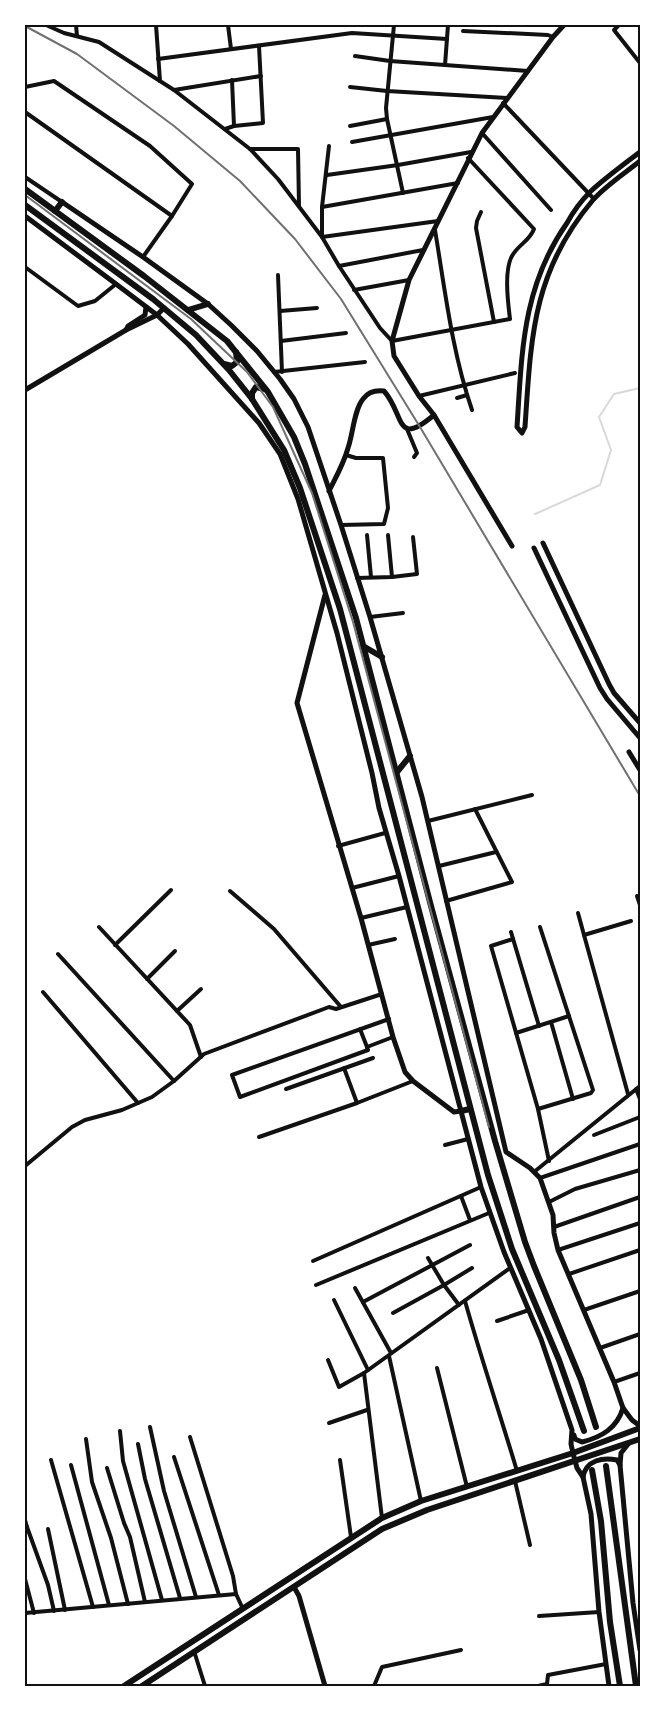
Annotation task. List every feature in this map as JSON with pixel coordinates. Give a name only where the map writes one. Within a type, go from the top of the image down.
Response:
[{"type":"main road","points":[[25,189],[211,327],[236,351],[282,415],[305,464],[364,646],[433,915],[498,1149],[531,1258],[575,1363],[596,1427]]},
{"type":"main road","points":[[55,211],[62,202]]},
{"type":"main road","points":[[25,216],[27,207],[164,308],[196,335],[224,363],[252,399],[276,435],[292,469],[338,602],[488,1175],[512,1249],[549,1335],[584,1431]]},
{"type":"main road","points":[[188,310],[208,304]]},
{"type":"main road","points":[[224,363],[232,366],[235,365],[237,362],[236,351]]},
{"type":"main road","points":[[252,399],[253,390],[259,387],[265,389]]},
{"type":"main road","points":[[364,646],[382,658]]},
{"type":"main road","points":[[397,772],[410,756]]},
{"type":"main road","points":[[461,1112],[470,1108]]},
{"type":"main road","points":[[498,1149],[506,1152]]},
{"type":"main road","points":[[124,1686],[382,1518],[421,1501],[573,1453],[640,1427]]},
{"type":"main road","points":[[136,1678],[141,1686],[382,1529],[427,1510],[640,1439]]},
{"type":"main road","points":[[606,1466],[636,1686]]},
{"type":"main road","points":[[592,1470],[601,1521],[610,1622],[620,1686]]},
{"type":"street","points":[[46,25],[99,42],[174,90],[250,149],[278,179],[322,237],[354,290],[380,328],[392,341]]},
{"type":"street","points":[[76,25],[77,36]]},
{"type":"street","points":[[156,25],[160,81]]},
{"type":"street","points":[[228,25],[232,49]]},
{"type":"street","points":[[394,25],[387,91],[387,119],[403,194]]},
{"type":"street","points":[[445,64],[448,25]]},
{"type":"street","points":[[512,546],[434,415],[419,396],[394,356],[392,341],[409,280],[458,183],[471,152],[503,103],[564,25]]},
{"type":"street","points":[[619,25],[614,30],[640,62]]},
{"type":"street","points":[[463,31],[548,35],[553,37]]},
{"type":"street","points":[[158,59],[352,34],[447,39]]},
{"type":"street","points":[[225,129],[234,126],[263,123],[259,46]]},
{"type":"street","points":[[355,56],[390,61],[528,71]]},
{"type":"street","points":[[174,90],[260,76]]},
{"type":"street","points":[[232,80],[234,126]]},
{"type":"street","points":[[25,87],[54,81],[150,146],[192,184],[143,257]]},
{"type":"street","points":[[350,86],[387,91],[507,98]]},
{"type":"street","points":[[503,103],[594,199]]},
{"type":"street","points":[[25,112],[172,216]]},
{"type":"street","points":[[352,142],[493,117]]},
{"type":"street","points":[[350,126],[387,119]]},
{"type":"street","points":[[482,133],[552,210]]},
{"type":"street","points":[[322,237],[322,207],[329,146]]},
{"type":"street","points":[[250,149],[298,149],[299,206]]},
{"type":"street","points":[[327,175],[471,152]]},
{"type":"street","points":[[640,152],[588,193],[555,241],[543,266],[531,299],[523,347],[517,427],[522,433],[525,427],[532,334],[541,294],[550,269],[562,245],[594,199],[640,161]]},
{"type":"street","points":[[392,341],[510,319],[506,287],[512,254],[532,236],[534,229],[468,158]]},
{"type":"street","points":[[25,177],[143,257],[208,304],[257,351],[294,399],[308,427],[370,617],[428,821],[506,1152],[540,1178],[554,1215],[558,1250],[614,1382],[623,1408],[636,1425],[640,1427]]},
{"type":"street","points":[[322,207],[458,183]]},
{"type":"street","points":[[482,212],[476,228],[494,322]]},
{"type":"street","points":[[25,216],[146,307],[188,344],[259,423],[280,454],[298,499],[342,652],[385,833],[399,876],[489,1213],[510,1268],[529,1310],[575,1439],[580,1442],[599,1436],[615,1425],[621,1416],[623,1408]]},
{"type":"street","points":[[322,237],[438,221]]},
{"type":"street","points":[[435,230],[452,330],[464,385],[472,410]]},
{"type":"street","points":[[338,266],[423,250]]},
{"type":"street","points":[[25,267],[78,306],[95,301],[116,284]]},
{"type":"street","points":[[278,275],[282,372]]},
{"type":"street","points":[[354,290],[409,280]]},
{"type":"street","points":[[126,330],[128,326],[145,315],[146,307]]},
{"type":"street","points":[[25,390],[126,330],[157,316],[164,308]]},
{"type":"street","points":[[280,311],[317,308]]},
{"type":"street","points":[[281,341],[346,333]]},
{"type":"street","points":[[274,372],[365,362]]},
{"type":"street","points":[[419,396],[515,374]]},
{"type":"street","points":[[328,491],[346,455],[362,399],[371,392],[377,390],[384,391],[389,397],[402,424],[407,429],[417,453],[414,457]]},
{"type":"street","points":[[457,398],[467,396]]},
{"type":"street","points":[[407,429],[412,430],[420,427],[434,415]]},
{"type":"street","points":[[341,525],[384,524],[388,508],[383,458],[356,458],[346,455]]},
{"type":"street","points":[[367,534],[371,577]]},
{"type":"street","points":[[388,535],[392,577]]},
{"type":"street","points":[[357,578],[417,574],[412,537]]},
{"type":"street","points":[[543,544],[611,688],[640,723]]},
{"type":"street","points":[[534,548],[600,688],[640,738]]},
{"type":"street","points":[[325,594],[296,703],[361,918],[404,1072],[454,1112],[461,1112]]},
{"type":"street","points":[[370,617],[403,613]]},
{"type":"street","points":[[629,752],[640,770]]},
{"type":"street","points":[[428,821],[532,795]]},
{"type":"street","points":[[446,901],[512,882],[475,809]]},
{"type":"street","points":[[338,846],[385,833]]},
{"type":"street","points":[[439,866],[496,852]]},
{"type":"street","points":[[352,888],[399,876]]},
{"type":"street","points":[[115,945],[171,890]]},
{"type":"street","points":[[230,891],[274,928],[341,1007]]},
{"type":"street","points":[[637,896],[640,905]]},
{"type":"street","points":[[361,918],[407,907]]},
{"type":"street","points":[[578,914],[628,1094]]},
{"type":"street","points":[[584,936],[630,921]]},
{"type":"street","points":[[99,927],[190,1025],[201,1057]]},
{"type":"street","points":[[538,1109],[591,1093],[593,1090],[540,927]]},
{"type":"street","points":[[511,932],[539,1026]]},
{"type":"street","points":[[368,945],[395,939]]},
{"type":"street","points":[[513,939],[491,946],[538,1109],[549,1161]]},
{"type":"street","points":[[147,979],[175,951]]},
{"type":"street","points":[[58,954],[174,1081]]},
{"type":"street","points":[[177,1011],[201,988]]},
{"type":"street","points":[[43,992],[138,1103]]},
{"type":"street","points":[[25,1166],[72,1127],[85,1120],[122,1110],[152,1097],[174,1081],[204,1054],[329,1007],[336,1009],[382,994]]},
{"type":"street","points":[[516,1033],[569,1016]]},
{"type":"street","points":[[360,1029],[368,1050],[240,1097],[232,1075],[360,1029],[389,1019]]},
{"type":"street","points":[[551,1022],[573,1099]]},
{"type":"street","points":[[367,1047],[393,1037]]},
{"type":"street","points":[[286,1089],[374,1058]]},
{"type":"street","points":[[344,1068],[357,1103]]},
{"type":"street","points":[[259,1136],[357,1103],[413,1081]]},
{"type":"street","points":[[534,1172],[640,1086]]},
{"type":"street","points":[[636,1089],[639,1095]]},
{"type":"street","points":[[594,1135],[640,1117]]},
{"type":"street","points":[[445,1145],[468,1139]]},
{"type":"street","points":[[540,1178],[640,1144]]},
{"type":"street","points":[[549,1202],[575,1189],[640,1170]]},
{"type":"street","points":[[313,1261],[481,1187]]},
{"type":"street","points":[[461,1196],[470,1220]]},
{"type":"street","points":[[554,1227],[640,1197]]},
{"type":"street","points":[[316,1285],[489,1213]]},
{"type":"street","points":[[558,1250],[640,1223]]},
{"type":"street","points":[[363,1302],[470,1245]]},
{"type":"street","points":[[569,1274],[640,1250]]},
{"type":"street","points":[[428,1258],[444,1285],[459,1305]]},
{"type":"street","points":[[392,1313],[472,1268]]},
{"type":"street","points":[[328,1360],[339,1387],[366,1372],[510,1268]]},
{"type":"street","points":[[355,1288],[390,1355],[421,1501]]},
{"type":"street","points":[[584,1310],[640,1291]]},
{"type":"street","points":[[334,1300],[366,1372],[367,1410],[382,1518]]},
{"type":"street","points":[[465,1301],[484,1369],[517,1471]]},
{"type":"street","points":[[497,1321],[529,1310]]},
{"type":"street","points":[[600,1348],[640,1334]]},
{"type":"street","points":[[437,1368],[468,1487]]},
{"type":"street","points":[[614,1382],[640,1373]]},
{"type":"street","points":[[329,1423],[367,1410]]},
{"type":"street","points":[[150,1428],[164,1492],[196,1597]]},
{"type":"street","points":[[572,1430],[571,1444],[573,1453],[583,1477],[591,1514],[599,1612],[609,1686]]},
{"type":"street","points":[[120,1431],[123,1461],[162,1600]]},
{"type":"street","points":[[190,1437],[233,1576],[236,1594],[243,1609]]},
{"type":"street","points":[[86,1439],[92,1482],[111,1538],[128,1604]]},
{"type":"street","points":[[629,1443],[621,1453],[620,1465],[633,1603],[640,1650]]},
{"type":"street","points":[[138,1444],[145,1480],[180,1598]]},
{"type":"street","points":[[174,1457],[219,1595]]},
{"type":"street","points":[[583,1477],[590,1464],[602,1458],[617,1460],[620,1465]]},
{"type":"street","points":[[52,1460],[93,1607]]},
{"type":"street","points":[[340,1460],[351,1537]]},
{"type":"street","points":[[71,1466],[109,1605]]},
{"type":"street","points":[[107,1468],[130,1537],[144,1602]]},
{"type":"street","points":[[515,1481],[530,1545]]},
{"type":"street","points":[[25,1520],[48,1585],[54,1611]]},
{"type":"street","points":[[48,1529],[65,1610]]},
{"type":"street","points":[[25,1581],[34,1613]]},
{"type":"street","points":[[294,1587],[299,1596],[325,1686]]},
{"type":"street","points":[[25,1614],[236,1594]]},
{"type":"street","points":[[539,1616],[599,1612]]},
{"type":"street","points":[[374,1686],[382,1667],[461,1650]]},
{"type":"street","points":[[194,1651],[206,1686]]},
{"type":"street","points":[[538,1686],[548,1684],[548,1675],[606,1664]]},
{"type":"waterway","points":[[535,514],[600,485],[611,450],[599,417],[614,394],[640,388]]},
{"type":"railway","points":[[25,26],[77,54],[174,126],[240,181],[295,239],[341,299],[420,427],[640,796]]},
{"type":"railway","points":[[25,195],[191,319],[247,372],[273,407],[312,493],[353,622],[489,1127]]}]
